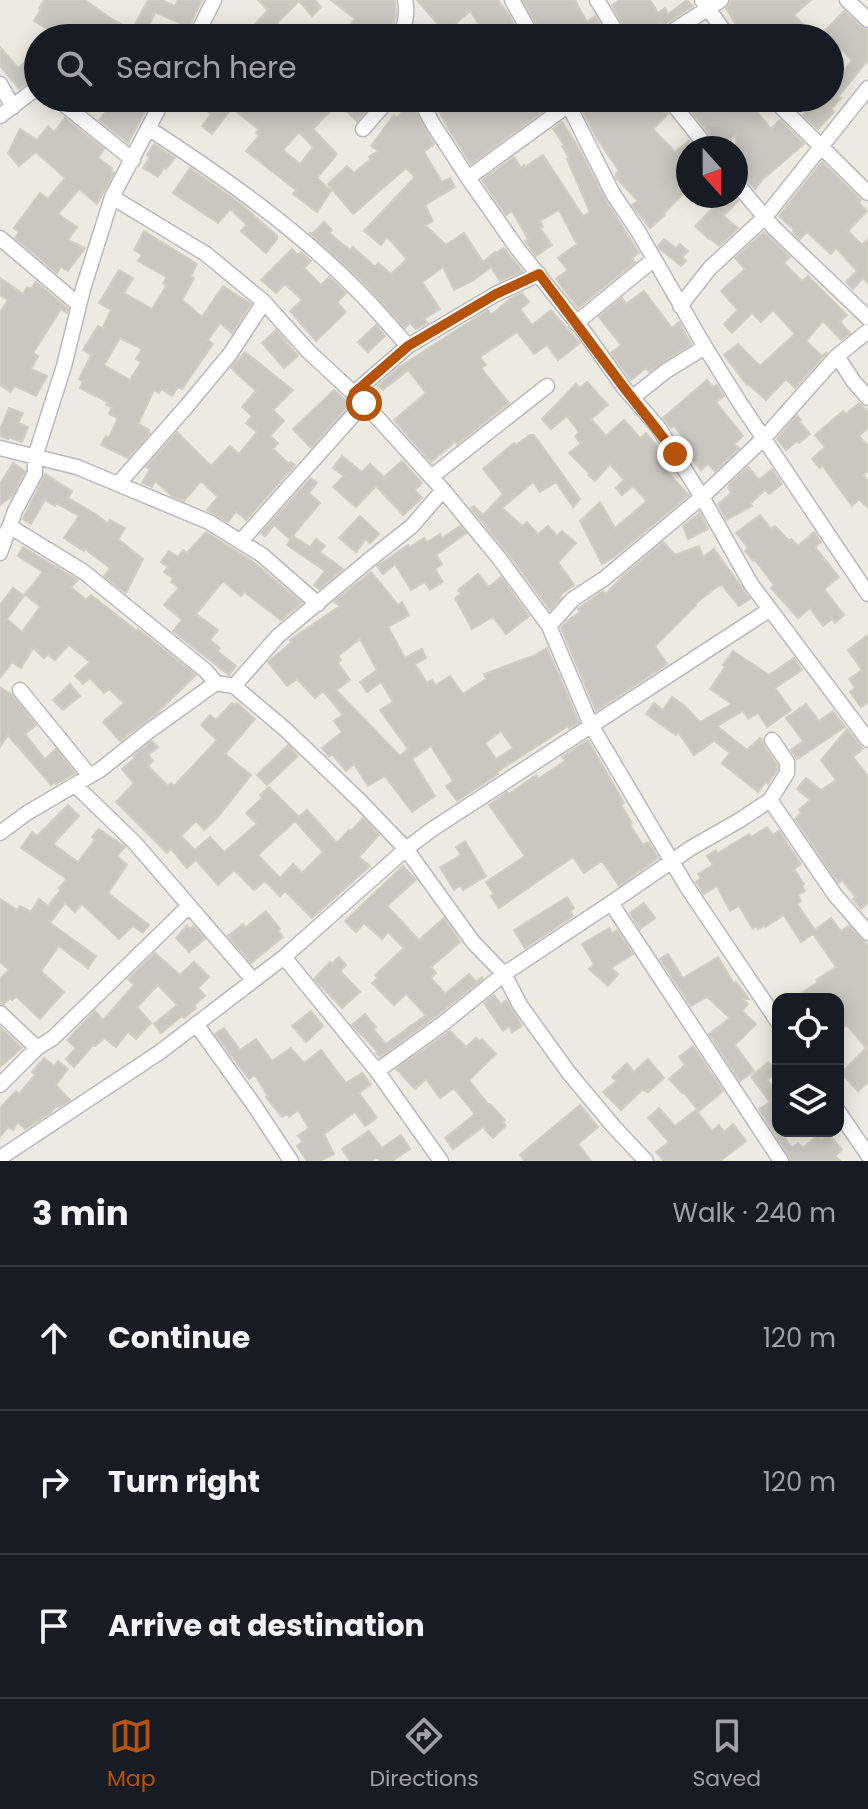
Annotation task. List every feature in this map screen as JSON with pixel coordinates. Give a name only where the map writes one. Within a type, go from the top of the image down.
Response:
[{"type":"street","points":[[202,24],[214,0]]},
{"type":"street","points":[[404,24],[407,7],[405,0]]},
{"type":"street","points":[[512,0],[525,24]]},
{"type":"street","points":[[597,0],[612,24]]},
{"type":"street","points":[[847,0],[868,20]]},
{"type":"street","points":[[681,24],[710,3],[721,24]]},
{"type":"street","points":[[0,84],[6,112],[24,98]]},
{"type":"street","points":[[680,306],[710,268],[765,217],[868,88]]},
{"type":"street","points":[[73,112],[133,160]]},
{"type":"street","points":[[0,553],[7,531],[35,473],[35,457],[112,197],[157,112]]},
{"type":"street","points":[[363,129],[378,112]]},
{"type":"street","points":[[427,112],[468,178],[625,389],[658,427],[751,584],[868,740]]},
{"type":"street","points":[[468,178],[555,112]]},
{"type":"street","points":[[575,112],[613,194],[638,231],[680,306],[868,594]]},
{"type":"street","points":[[679,112],[698,136]]},
{"type":"street","points":[[786,112],[868,193]]},
{"type":"street","points":[[148,128],[232,185],[296,235],[358,291],[408,346]]},
{"type":"street","points":[[112,197],[206,254],[264,302],[308,351],[359,398],[443,490],[499,558],[549,626],[591,725],[687,887],[772,1013]]},
{"type":"street","points":[[748,197],[868,318]]},
{"type":"street","points":[[0,238],[79,305]]},
{"type":"street","points":[[576,323],[653,260]]},
{"type":"street","points":[[241,541],[359,398],[408,346],[473,307],[539,274]]},
{"type":"street","points":[[118,484],[221,365],[264,302]]},
{"type":"street","points":[[549,626],[573,599],[605,578],[702,497],[764,438],[837,356],[868,331]]},
{"type":"street","points":[[633,397],[666,371],[705,347]]},
{"type":"street","points":[[837,356],[868,398]]},
{"type":"street","points":[[431,477],[547,386]]},
{"type":"street","points":[[0,448],[77,467],[209,522],[262,555],[318,604]]},
{"type":"street","points":[[234,686],[278,636],[412,526],[443,490]]},
{"type":"street","points":[[7,531],[14,529],[84,572],[206,671],[216,683],[234,686],[286,730],[361,802],[406,849],[473,942],[504,974],[520,1005],[569,1073],[646,1161]]},
{"type":"street","points":[[0,1158],[160,1052],[284,957],[431,830],[769,610]]},
{"type":"street","points":[[0,833],[27,813],[90,776],[216,683]]},
{"type":"street","points":[[20,690],[90,776]]},
{"type":"street","points":[[377,1071],[504,974],[672,861],[770,800],[787,773],[787,762],[772,740]]},
{"type":"street","points":[[75,785],[135,843],[253,980]]},
{"type":"street","points":[[770,800],[835,895],[868,933]]},
{"type":"street","points":[[611,903],[781,1161]]},
{"type":"street","points":[[0,1085],[189,906]]},
{"type":"street","points":[[284,957],[377,1071],[441,1161]]},
{"type":"street","points":[[0,1013],[37,1048]]},
{"type":"street","points":[[196,1024],[291,1161]]},
{"type":"street","points":[[844,1120],[868,1155]]},
{"type":"building","points":[[44,0],[85,0],[121,24],[39,24],[34,21]]},
{"type":"building","points":[[148,0],[161,0],[175,6],[178,0],[202,0],[190,24],[182,24],[155,12],[150,24],[135,24]]},
{"type":"building","points":[[258,0],[315,0],[321,7],[312,16],[299,1],[278,24],[255,24],[268,10]]},
{"type":"building","points":[[331,0],[395,0],[393,24],[351,24],[355,19]]},
{"type":"building","points":[[417,0],[498,0],[513,24],[479,24],[470,11],[455,24],[438,24]]},
{"type":"building","points":[[523,0],[575,0],[587,22],[595,16],[600,24],[536,24]]},
{"type":"building","points":[[620,0],[650,0],[658,13],[665,8],[668,14],[687,0],[693,6],[665,24],[622,24],[612,5]]},
{"type":"building","points":[[731,0],[811,0],[794,15],[803,24],[736,24],[726,8]]},
{"type":"building","points":[[844,11],[868,30],[868,60],[844,89],[844,70],[852,60],[844,52],[844,24],[831,24]]},
{"type":"building","points":[[0,47],[18,68],[24,63],[24,85],[19,89],[0,66]]},
{"type":"building","points":[[106,112],[145,112],[128,143],[99,120]]},
{"type":"building","points":[[208,112],[229,112],[212,134],[202,126],[211,114]]},
{"type":"building","points":[[237,112],[329,112],[313,129],[337,154],[317,178],[331,191],[317,212],[293,194],[296,190],[246,151],[259,136],[256,133],[259,130]],"holes":[[[299,132],[313,147],[300,164],[283,150]]]},
{"type":"building","points":[[348,112],[365,112],[357,121]]},
{"type":"building","points":[[402,112],[416,112],[434,144],[424,152],[442,182],[450,178],[455,187],[425,205],[433,221],[425,225],[446,245],[464,233],[483,262],[504,248],[522,271],[500,281],[491,267],[454,290],[443,267],[422,282],[440,309],[424,319],[428,323],[416,329],[410,323],[405,328],[365,284],[309,232],[312,234],[324,222],[332,230],[329,233],[350,250],[353,247],[375,267],[378,263],[391,274],[407,259],[387,237],[381,245],[364,231],[415,177],[406,168],[353,214],[328,184],[347,166],[354,173],[371,159],[369,157],[378,151],[371,146],[394,115],[397,118]]},
{"type":"building","points":[[439,112],[542,112],[471,164]]},
{"type":"building","points":[[583,112],[666,112],[668,114],[653,129],[676,151],[676,201],[650,228],[632,205],[638,201],[616,178],[619,171]]},
{"type":"building","points":[[692,112],[757,112],[771,129],[780,120],[804,144],[755,189],[748,181],[748,136],[711,136]]},
{"type":"building","points":[[806,112],[834,112],[818,129],[803,115]]},
{"type":"building","points":[[65,118],[104,149],[98,158],[114,173],[97,204],[79,189],[58,214],[77,227],[68,240],[85,248],[68,271],[61,267],[57,273],[15,238],[19,232],[14,228],[40,193],[48,199],[65,178],[36,152],[19,166],[8,153],[20,129],[37,140],[48,126],[54,132]]},
{"type":"building","points":[[562,122],[639,253],[632,258],[635,262],[578,308],[556,279],[568,270],[558,258],[577,244],[559,210],[540,221],[543,227],[540,228],[552,245],[536,256],[525,241],[528,239],[512,211],[506,215],[482,180],[514,157],[521,168],[543,155],[583,216],[590,212],[564,145],[553,129]]},
{"type":"building","points":[[154,144],[175,158],[158,177],[143,168]]},
{"type":"building","points":[[822,162],[861,200],[859,203],[867,211],[848,231],[862,245],[868,239],[868,284],[863,278],[853,289],[846,282],[857,271],[836,248],[831,254],[807,232],[800,239],[779,216]]},
{"type":"building","points":[[190,168],[242,205],[277,236],[266,253],[241,231],[247,225],[230,209],[218,223],[173,193]]},
{"type":"building","points":[[713,208],[731,208],[723,216],[738,228],[719,246],[695,226]]},
{"type":"building","points":[[144,231],[197,264],[191,276],[194,278],[182,300],[202,317],[223,286],[251,304],[232,333],[220,323],[208,340],[213,344],[182,389],[178,387],[172,396],[161,389],[159,393],[154,390],[138,424],[150,433],[128,458],[101,445],[106,436],[109,438],[118,418],[109,414],[112,407],[106,405],[108,402],[80,388],[83,381],[79,379],[91,355],[83,350],[98,326],[103,328],[111,310],[99,303],[119,270],[133,278],[124,293],[152,309],[167,285],[163,283],[167,277],[138,261],[142,255],[134,250]],"holes":[[[120,338],[142,349],[136,359],[141,362],[130,380],[104,365]]]},
{"type":"building","points":[[764,232],[790,257],[784,263],[802,281],[808,276],[847,315],[840,322],[850,333],[841,340],[823,321],[806,341],[822,356],[827,352],[795,388],[786,379],[766,400],[747,385],[724,355],[738,344],[760,366],[795,334],[773,310],[761,322],[752,313],[732,333],[724,324],[738,310],[721,291],[745,269],[735,258]]},
{"type":"building","points":[[664,239],[676,248],[680,244],[688,251],[682,257],[686,261],[681,266],[658,246]]},
{"type":"building","points":[[292,249],[311,261],[304,268],[321,285],[329,277],[346,293],[337,302],[346,312],[316,341],[290,311],[302,300],[285,284],[276,293],[261,280]]},
{"type":"building","points":[[0,278],[23,294],[27,287],[31,289],[36,282],[68,309],[67,313],[61,309],[33,353],[38,356],[31,369],[47,376],[36,396],[15,386],[10,392],[0,385],[0,312],[8,300],[0,295]]},
{"type":"building","points":[[644,291],[672,328],[679,322],[691,344],[649,372],[646,368],[631,380],[611,353],[621,345],[599,317],[622,298],[626,304]]},
{"type":"building","points":[[522,293],[529,302],[520,309],[532,325],[551,310],[580,343],[558,360],[547,345],[534,354],[517,332],[480,357],[486,365],[481,368],[509,403],[431,462],[394,420],[426,393],[408,370],[383,390],[378,386],[398,368],[461,327],[488,310],[491,315]]},
{"type":"building","points":[[376,325],[385,336],[368,352],[358,342]]},
{"type":"building","points":[[276,330],[298,356],[284,368],[262,343]]},
{"type":"building","points":[[245,352],[293,390],[273,410],[284,421],[270,436],[278,443],[273,449],[289,464],[295,465],[246,520],[236,511],[228,522],[207,510],[218,497],[201,481],[184,501],[172,496],[155,481],[152,487],[142,483],[150,469],[146,467],[177,432],[211,466],[230,446],[239,454],[257,432],[246,423],[252,416],[242,407],[256,391],[231,368]]},
{"type":"building","points":[[707,380],[713,387],[717,385],[724,396],[716,402],[743,436],[734,444],[739,448],[715,471],[708,464],[701,470],[692,458],[689,445],[663,418]]},
{"type":"building","points":[[587,382],[608,405],[591,419],[606,436],[624,420],[640,438],[646,433],[669,464],[664,469],[689,495],[602,564],[580,521],[600,502],[615,528],[647,501],[633,486],[622,495],[616,488],[624,480],[610,464],[595,481],[588,475],[569,453],[581,444],[575,436],[579,432],[567,416],[551,429],[542,419],[576,384],[580,388]]},
{"type":"building","points":[[334,390],[350,404],[311,448],[293,429]]},
{"type":"building","points":[[859,403],[868,412],[868,428],[859,436],[868,446],[868,471],[863,475],[868,481],[868,508],[859,499],[852,506],[822,465],[820,468],[812,459],[825,447],[815,435],[843,411],[846,414]]},
{"type":"building","points":[[9,408],[23,413],[18,423],[28,427],[22,442],[0,436]]},
{"type":"building","points":[[797,415],[810,434],[786,450],[777,439]]},
{"type":"building","points":[[534,435],[580,499],[573,507],[556,482],[540,492],[533,482],[502,508],[522,526],[527,522],[538,534],[548,526],[557,536],[562,531],[576,543],[558,562],[574,585],[560,595],[562,597],[550,610],[471,508],[474,506],[483,515],[503,494],[483,469],[514,443],[516,445]]},
{"type":"building","points":[[342,456],[362,472],[370,464],[384,477],[402,461],[422,483],[415,490],[422,498],[403,515],[376,486],[356,507],[333,487],[344,476],[333,468]]},
{"type":"building","points":[[13,463],[25,471],[12,496],[0,505],[0,484]]},
{"type":"building","points":[[748,467],[759,480],[772,469],[782,484],[769,494],[765,490],[750,504],[752,506],[726,520],[718,504],[731,493],[729,485]]},
{"type":"building","points":[[45,474],[72,491],[68,498],[108,524],[110,520],[125,528],[118,539],[143,559],[126,593],[104,576],[110,568],[64,538],[79,516],[45,500],[31,524],[23,519]]},
{"type":"building","points":[[311,478],[317,483],[309,493],[320,503],[290,539],[274,525],[265,536],[261,533]]},
{"type":"building","points":[[700,513],[708,529],[688,539],[683,526]]},
{"type":"building","points":[[760,515],[771,529],[775,526],[798,546],[814,532],[821,542],[815,547],[839,577],[824,589],[844,615],[835,623],[832,619],[823,626],[810,608],[798,618],[771,588],[774,585],[745,551],[748,548],[736,533]]},
{"type":"building","points":[[360,516],[379,534],[370,543],[366,539],[356,552],[339,538]]},
{"type":"building","points":[[460,526],[466,533],[436,555],[442,564],[435,569],[443,582],[430,590],[425,582],[411,590],[395,564],[383,574],[377,566],[408,545],[410,547],[424,538],[427,542],[440,534],[442,538]]},
{"type":"building","points":[[206,532],[252,561],[302,603],[281,620],[244,592],[241,596],[223,581],[196,614],[218,630],[210,640],[220,648],[217,651],[236,666],[229,675],[173,631],[182,620],[164,605],[179,588],[171,582],[173,578],[164,572],[168,567],[161,562],[169,551],[178,557],[183,550],[187,553]]},
{"type":"building","points":[[293,536],[310,547],[316,539],[325,546],[320,552],[343,569],[319,589],[314,585],[325,571],[287,545]]},
{"type":"building","points":[[663,542],[675,555],[699,546],[703,557],[714,549],[750,599],[739,606],[722,585],[718,586],[695,604],[655,646],[667,664],[596,711],[561,628],[580,612],[580,607],[603,591],[606,594]]},
{"type":"building","points":[[23,547],[78,580],[71,587],[86,600],[91,595],[196,675],[158,712],[120,741],[103,722],[124,703],[109,689],[104,693],[90,678],[83,684],[75,676],[90,662],[69,645],[55,660],[48,654],[44,658],[33,648],[21,668],[12,662],[0,678],[0,605],[13,588],[24,596],[7,619],[22,632],[40,607],[25,594],[43,572],[18,556]]},
{"type":"building","points":[[371,572],[398,605],[402,602],[409,615],[388,627],[405,658],[422,649],[426,658],[415,664],[427,683],[432,680],[436,685],[450,676],[463,694],[486,679],[484,674],[547,648],[579,722],[568,726],[457,801],[446,786],[453,781],[431,746],[412,759],[435,796],[412,812],[385,776],[368,786],[354,764],[346,771],[332,754],[329,757],[322,748],[342,732],[334,721],[343,715],[323,691],[315,698],[297,679],[287,686],[268,662],[292,642],[290,640],[340,606],[334,602]],"holes":[[[360,639],[377,670],[360,682],[367,692],[381,682],[393,702],[380,710],[408,749],[400,756],[336,690],[350,680],[338,663],[341,660],[338,656]],[[501,731],[513,748],[496,759],[485,743]]]},
{"type":"building","points":[[478,574],[489,587],[501,577],[529,616],[506,634],[493,617],[472,629],[455,598],[461,594],[458,590]]},
{"type":"building","points":[[868,635],[868,702],[861,707],[850,692],[855,688],[849,679],[862,670],[848,650]]},
{"type":"building","points":[[733,651],[769,675],[794,658],[802,670],[775,688],[791,710],[767,727],[758,713],[748,719],[743,711],[717,726],[747,750],[760,738],[762,740],[777,770],[758,792],[722,763],[730,753],[714,741],[694,755],[678,732],[676,735],[646,714],[654,703],[663,710],[672,697],[700,722],[732,704],[710,689]]},
{"type":"building","points":[[70,684],[80,696],[63,710],[53,700]]},
{"type":"building","points":[[0,687],[12,695],[36,725],[25,734],[45,759],[56,749],[75,773],[51,785],[8,735],[0,747]]},
{"type":"building","points":[[232,703],[237,703],[255,719],[225,754],[251,775],[204,830],[196,821],[181,836],[195,850],[210,837],[224,852],[257,824],[246,813],[269,787],[299,817],[307,810],[337,843],[363,818],[379,835],[359,857],[370,866],[312,918],[285,891],[280,896],[265,881],[254,890],[234,870],[218,885],[196,860],[187,868],[171,849],[167,853],[116,802],[134,783],[122,769],[135,758],[133,756],[152,741],[158,747],[148,755],[153,761],[148,766],[168,786],[171,783],[174,786],[217,740],[201,725],[210,715],[216,720]],"holes":[[[295,821],[323,852],[302,873],[293,864],[280,878],[258,855]]]},
{"type":"building","points":[[806,704],[819,721],[833,711],[845,727],[797,759],[791,750],[803,741],[786,718]]},
{"type":"building","points":[[847,729],[863,749],[853,757],[868,776],[868,903],[861,909],[853,899],[856,897],[842,880],[837,881],[795,819],[801,813],[799,810],[810,800],[797,789],[806,778],[821,790],[836,780],[821,760]]},
{"type":"building","points":[[588,740],[624,803],[621,805],[632,823],[630,825],[643,845],[649,842],[658,858],[619,886],[602,861],[584,873],[573,857],[499,908],[486,882],[525,856],[489,805],[536,775],[538,779],[565,761],[562,757]]},
{"type":"building","points":[[288,745],[298,756],[267,785],[257,775]]},
{"type":"building","points":[[68,805],[79,816],[53,844],[78,862],[95,840],[92,837],[99,829],[125,847],[117,856],[127,865],[108,893],[149,925],[143,933],[133,926],[119,939],[82,904],[75,912],[65,903],[50,923],[96,956],[88,968],[59,946],[41,971],[64,992],[40,1019],[16,996],[4,1004],[0,1003],[0,979],[9,970],[0,962],[0,899],[17,910],[20,906],[31,912],[39,899],[48,906],[61,890],[59,888],[67,879],[21,848],[32,832],[37,836]]},
{"type":"building","points":[[767,827],[773,835],[779,831],[801,864],[794,869],[805,891],[798,895],[801,901],[797,904],[815,930],[831,918],[841,931],[849,926],[868,946],[868,1082],[858,1091],[844,1076],[844,1070],[866,1048],[847,1025],[844,1027],[844,993],[802,993],[836,967],[813,934],[801,942],[784,915],[765,927],[758,929],[756,926],[753,929],[739,906],[730,911],[717,886],[704,894],[696,882],[701,878],[698,874],[713,865],[707,856],[716,850],[718,853],[749,834],[751,837]]},
{"type":"building","points":[[465,841],[486,876],[463,890],[461,885],[454,890],[440,867],[461,855],[456,847]]},
{"type":"building","points":[[403,866],[416,880],[387,906],[419,940],[444,918],[460,942],[431,967],[436,973],[431,978],[445,994],[469,974],[476,982],[483,979],[380,1057],[352,1025],[365,1014],[386,1044],[426,1015],[406,994],[394,1005],[372,983],[378,978],[375,975],[404,948],[388,932],[382,939],[364,923],[356,932],[345,921]]},
{"type":"building","points":[[567,897],[574,908],[570,911],[573,916],[525,948],[514,930]]},
{"type":"building","points":[[644,903],[655,918],[640,929],[630,913]]},
{"type":"building","points":[[266,911],[283,937],[251,963],[228,936],[243,924],[245,928]]},
{"type":"building","points":[[187,925],[190,929],[193,926],[205,939],[189,952],[176,938]]},
{"type":"building","points":[[609,928],[612,933],[617,930],[633,954],[611,968],[618,974],[608,986],[589,969],[594,964],[582,944]]},
{"type":"building","points":[[155,953],[180,975],[194,962],[209,977],[198,988],[205,996],[194,1005],[196,1008],[161,1033],[154,1024],[177,1005],[158,985],[137,1007],[151,1023],[136,1039],[128,1032],[116,1047],[104,1038],[93,1045],[74,1067],[66,1059],[76,1048],[67,1040],[95,1011],[103,1020],[134,985],[128,979]]},
{"type":"building","points":[[668,954],[683,978],[718,957],[734,984],[736,982],[749,999],[743,999],[748,1004],[742,1011],[756,1024],[735,1045],[754,1071],[740,1081],[709,1034],[730,1018],[707,997],[691,1006],[660,959]]},
{"type":"building","points":[[339,957],[346,965],[340,971],[360,992],[342,1008],[314,979]]},
{"type":"building","points":[[494,995],[501,1004],[506,1000],[522,1026],[512,1032],[509,1026],[503,1031],[484,1003]]},
{"type":"building","points":[[311,1011],[323,1026],[306,1042],[292,1026]]},
{"type":"building","points":[[0,1027],[22,1048],[0,1067]]},
{"type":"building","points":[[224,1028],[240,1050],[256,1039],[272,1061],[291,1048],[304,1063],[321,1050],[346,1083],[362,1073],[371,1084],[359,1093],[377,1118],[365,1126],[355,1112],[324,1134],[334,1154],[319,1161],[307,1161],[297,1146],[303,1142],[298,1136],[309,1128],[298,1110],[289,1117],[287,1114],[282,1117],[266,1097],[255,1075],[249,1079],[215,1034]]},
{"type":"building","points":[[450,1031],[466,1047],[476,1038],[479,1041],[482,1039],[496,1054],[469,1080],[505,1120],[506,1126],[493,1138],[483,1127],[453,1149],[445,1138],[475,1114],[454,1088],[440,1098],[426,1079],[415,1089],[396,1069]]},
{"type":"building","points":[[693,1046],[723,1091],[699,1111],[669,1079],[685,1065],[679,1057]]},
{"type":"building","points":[[44,1058],[54,1066],[58,1061],[68,1069],[56,1085],[70,1100],[25,1129],[18,1122],[13,1130],[8,1127],[0,1137],[0,1108],[16,1091],[19,1094]]},
{"type":"building","points":[[648,1059],[664,1078],[648,1092],[642,1090],[621,1110],[603,1092],[616,1081],[612,1077],[627,1063],[634,1072]]},
{"type":"building","points":[[768,1062],[772,1066],[772,1076],[767,1080],[772,1086],[772,1129],[759,1109],[770,1102],[751,1077]]},
{"type":"building","points":[[580,1105],[598,1127],[578,1144],[591,1161],[525,1161],[520,1155]]},
{"type":"building","points":[[659,1108],[675,1126],[696,1110],[712,1131],[719,1125],[724,1132],[733,1124],[746,1141],[720,1161],[664,1161],[656,1152],[669,1142],[648,1118]]},
{"type":"building","points":[[369,1131],[382,1148],[401,1135],[410,1149],[392,1161],[380,1161],[377,1157],[371,1161],[350,1161],[342,1149]]},
{"type":"building","points":[[777,1137],[784,1137],[792,1148],[798,1143],[803,1148],[816,1137],[831,1137],[842,1150],[835,1156],[840,1161],[791,1161]]},
{"type":"route","points":[[364,403],[354,393],[408,346],[496,294],[539,274],[625,389],[658,427],[675,454]]}]
